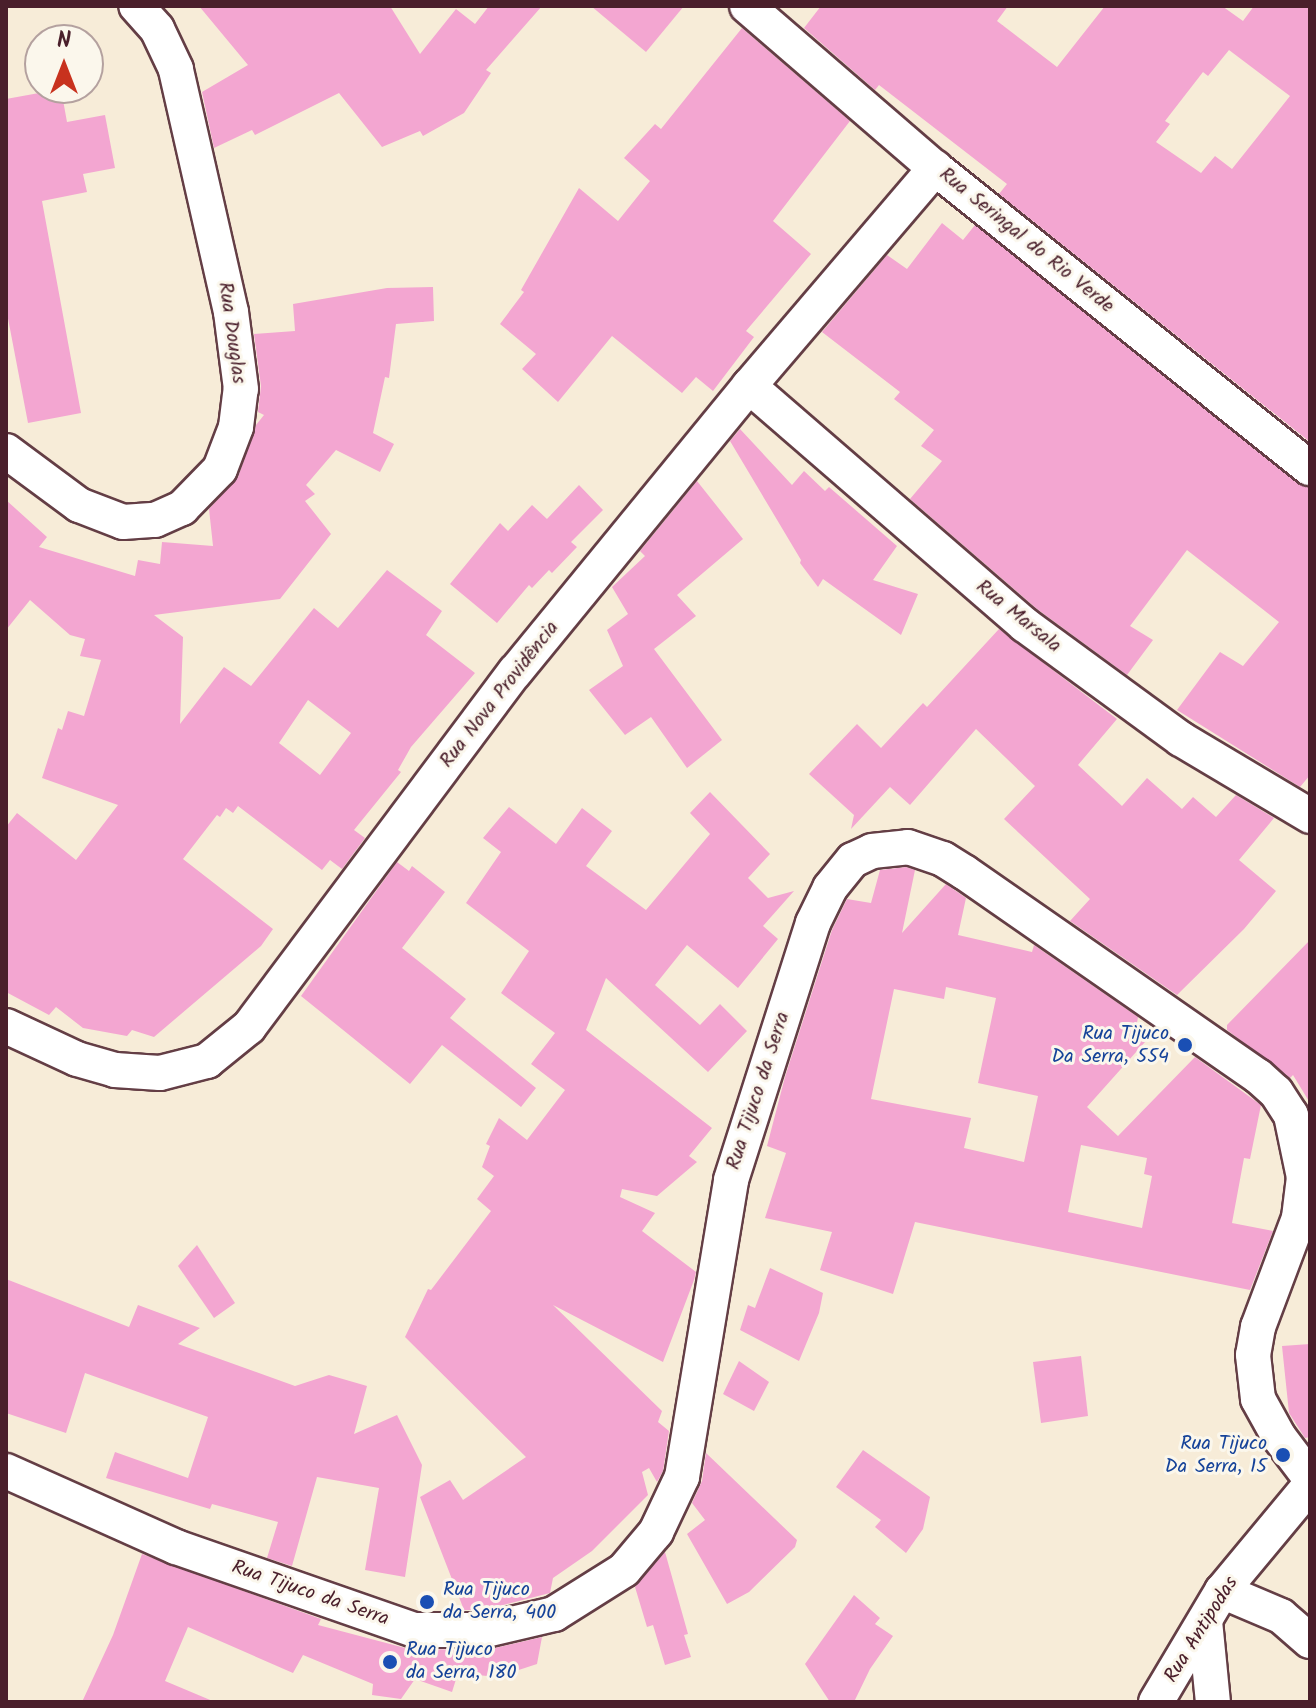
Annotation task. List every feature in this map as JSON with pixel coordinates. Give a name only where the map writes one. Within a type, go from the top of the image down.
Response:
[{"type":"street","name":"Rua Douglas","points":[[6,451],[79,505],[123,522],[155,520],[182,508],[220,469],[236,427],[241,389],[231,312],[176,69],[157,29],[136,6]]},
{"type":"street","name":"Rua Seringal do Rio Verde","points":[[747,6],[935,168],[1310,468]]},
{"type":"street","name":"Rua Nova Providência","points":[[6,1026],[77,1059],[115,1070],[160,1073],[207,1061],[249,1027],[515,672],[749,386],[935,168]]},
{"type":"street","name":"Rua Marsala","points":[[749,386],[1025,625],[1181,739],[1310,816]]},
{"type":"street","name":"Rua Tijuco da Serra","points":[[6,1471],[176,1547],[415,1630],[486,1630],[554,1614],[624,1570],[656,1532],[682,1477],[731,1180],[813,923],[830,888],[853,860],[872,851],[908,847],[943,859],[964,872],[1258,1076],[1283,1103],[1299,1144],[1304,1177],[1299,1218],[1258,1327],[1253,1355],[1258,1399],[1279,1437],[1310,1478]]},
{"type":"street","name":"Rua Antipodas","points":[[1156,1702],[1222,1591],[1310,1485]]},
{"type":"street","points":[[1222,1591],[1281,1616],[1310,1641]]},
{"type":"street","points":[[1205,1621],[1213,1702]]},
{"type":"building","points":[[199,6],[390,6],[420,54],[456,9],[475,24],[489,6],[542,6],[486,70],[491,73],[464,113],[423,136],[420,131],[382,147],[339,93],[255,135],[252,130],[214,148],[202,92],[248,65]]},
{"type":"building","points":[[591,6],[684,6],[646,52]]},
{"type":"building","points":[[821,6],[1008,6],[997,21],[1057,67],[1105,6],[1222,6],[1243,21],[1254,6],[1310,6],[1310,442],[999,194],[1007,184],[879,85],[875,90],[804,28]],"holes":[[[1229,50],[1290,96],[1232,169],[1215,156],[1201,173],[1156,142],[1170,124],[1165,121],[1203,72],[1208,76]]]},
{"type":"building","points":[[742,28],[850,121],[773,221],[811,254],[746,331],[754,337],[713,391],[696,377],[682,393],[612,336],[558,402],[522,369],[536,354],[500,324],[524,292],[521,290],[579,188],[618,221],[650,181],[624,158],[655,124],[661,129]]},
{"type":"building","points":[[24,96],[24,104],[64,104],[67,122],[105,115],[115,168],[83,174],[87,192],[42,201],[81,413],[28,423],[6,308],[6,99]]},
{"type":"building","points":[[942,223],[963,240],[975,225],[1298,484],[1310,488],[1310,775],[1300,787],[1177,710],[1220,652],[1243,666],[1279,622],[1187,550],[1130,626],[1153,640],[1127,675],[1037,609],[910,499],[942,461],[921,446],[934,430],[894,399],[900,392],[822,332],[887,255],[907,269]]},
{"type":"building","points":[[433,287],[434,321],[396,324],[389,378],[385,377],[373,433],[394,444],[380,472],[336,450],[306,485],[315,494],[305,501],[331,534],[280,599],[154,615],[183,637],[180,724],[224,667],[251,686],[314,608],[338,628],[387,570],[442,611],[426,635],[475,673],[411,747],[398,770],[401,772],[354,830],[365,838],[342,869],[330,860],[322,870],[238,806],[233,813],[226,808],[220,817],[217,815],[183,859],[273,929],[261,946],[154,1037],[132,1030],[127,1036],[83,1028],[56,1007],[49,1015],[6,992],[6,827],[17,813],[76,860],[118,805],[42,778],[58,728],[62,730],[68,711],[84,716],[101,660],[80,656],[85,639],[70,635],[30,600],[6,630],[6,500],[47,537],[39,547],[135,576],[138,560],[160,564],[162,542],[213,546],[209,509],[238,477],[256,425],[264,415],[258,412],[261,386],[254,334],[295,331],[293,304],[387,288]],"holes":[[[308,700],[351,733],[320,775],[279,743]]]},
{"type":"building","points":[[740,429],[792,485],[804,471],[825,491],[829,487],[897,546],[873,580],[918,594],[901,635],[823,579],[818,587],[800,563],[730,441]]},
{"type":"building","points":[[697,481],[743,539],[677,595],[696,616],[654,649],[722,740],[687,768],[651,717],[625,735],[589,690],[623,666],[607,630],[628,614],[612,587],[645,556],[640,551]]},
{"type":"building","points":[[579,485],[603,510],[571,542],[577,547],[552,573],[549,570],[532,588],[529,585],[497,623],[450,584],[500,523],[508,531],[532,505],[547,519]]},
{"type":"building","points":[[999,629],[1117,719],[1078,765],[1122,806],[1147,778],[1182,809],[1193,797],[1216,817],[1236,795],[1274,818],[1239,860],[1276,891],[1244,929],[1177,995],[1070,921],[1090,899],[1004,819],[1035,786],[976,729],[910,805],[890,787],[851,829],[854,815],[809,774],[857,724],[881,748],[923,703],[927,707]]},
{"type":"building","points":[[710,792],[770,854],[748,878],[768,898],[794,891],[763,926],[778,939],[738,988],[687,945],[655,985],[700,1025],[720,1004],[747,1031],[708,1072],[606,978],[586,1030],[712,1128],[689,1156],[697,1162],[657,1196],[622,1189],[620,1197],[655,1213],[642,1231],[696,1272],[694,1280],[663,1362],[553,1305],[662,1411],[658,1422],[669,1431],[663,1471],[657,1482],[649,1468],[642,1472],[648,1495],[592,1551],[553,1578],[550,1593],[484,1610],[464,1610],[420,1497],[450,1480],[463,1500],[526,1457],[405,1337],[428,1289],[431,1290],[491,1211],[477,1199],[494,1176],[482,1167],[490,1146],[486,1144],[499,1118],[527,1140],[565,1090],[531,1064],[555,1033],[501,993],[529,951],[466,903],[501,852],[483,838],[509,807],[556,844],[582,808],[612,831],[586,866],[646,910],[710,834],[690,813]]},
{"type":"building","points":[[397,862],[409,871],[412,866],[445,892],[402,948],[466,999],[450,1018],[536,1088],[521,1107],[442,1045],[410,1084],[301,996]]},
{"type":"building","points":[[906,867],[915,870],[902,933],[946,884],[966,898],[958,935],[1032,952],[1034,945],[1138,1017],[1134,1040],[1145,1042],[1087,1107],[1118,1136],[1195,1057],[1261,1105],[1250,1159],[1244,1158],[1232,1223],[1273,1231],[1250,1290],[915,1222],[893,1294],[820,1270],[832,1232],[765,1218],[786,1153],[767,1146],[785,1077],[832,930],[847,899],[871,903],[880,870]],"holes":[[[946,987],[996,998],[978,1083],[1038,1096],[1024,1162],[964,1148],[971,1118],[871,1099],[894,989],[944,999]],[[1081,1145],[1147,1158],[1144,1174],[1152,1176],[1142,1228],[1068,1212]]]},
{"type":"building","points":[[1310,940],[1310,1103],[1293,1075],[1290,1078],[1227,1030],[1227,1025]]},
{"type":"building","points":[[197,1245],[235,1303],[214,1318],[178,1266]]},
{"type":"building","points":[[770,1268],[823,1293],[819,1313],[799,1361],[740,1330],[748,1305],[755,1308]]},
{"type":"building","points":[[6,1279],[129,1327],[138,1305],[200,1328],[178,1344],[295,1386],[329,1375],[367,1386],[354,1434],[397,1415],[422,1465],[405,1577],[365,1570],[379,1488],[317,1477],[292,1566],[267,1558],[278,1522],[212,1504],[210,1509],[106,1478],[115,1452],[188,1478],[208,1417],[85,1373],[66,1433],[6,1413]]},
{"type":"building","points":[[1310,1344],[1310,1437],[1305,1438],[1289,1413],[1282,1346]]},
{"type":"building","points":[[1081,1356],[1088,1416],[1041,1423],[1033,1362]]},
{"type":"building","points":[[739,1361],[769,1382],[754,1411],[723,1394]]},
{"type":"building","points":[[863,1450],[930,1497],[923,1529],[906,1553],[875,1527],[881,1520],[836,1487]]},
{"type":"building","points":[[706,1453],[797,1540],[795,1547],[749,1592],[727,1604],[687,1534],[705,1520],[692,1503],[702,1481]]},
{"type":"building","points":[[665,1552],[688,1634],[684,1635],[691,1657],[665,1665],[653,1625],[647,1627],[635,1587]]},
{"type":"building","points":[[142,1554],[321,1619],[318,1625],[409,1649],[486,1650],[542,1637],[537,1664],[497,1677],[458,1673],[452,1692],[415,1679],[401,1699],[372,1695],[373,1684],[303,1655],[293,1673],[188,1627],[165,1681],[215,1702],[82,1702],[113,1635]]},
{"type":"building","points":[[854,1595],[880,1618],[875,1624],[893,1636],[870,1669],[854,1702],[830,1702],[805,1664]]},
{"type":"place","name":"Rua Tijuco Da Serra, 554","points":[[1185,1045]]},
{"type":"place","name":"Rua Tijuco Da Serra, 15","points":[[1283,1455]]},
{"type":"place","name":"Rua Tijuco da Serra, 400","points":[[427,1602]]},
{"type":"place","name":"Rua Tijuco da Serra, 180","points":[[390,1662]]}]
